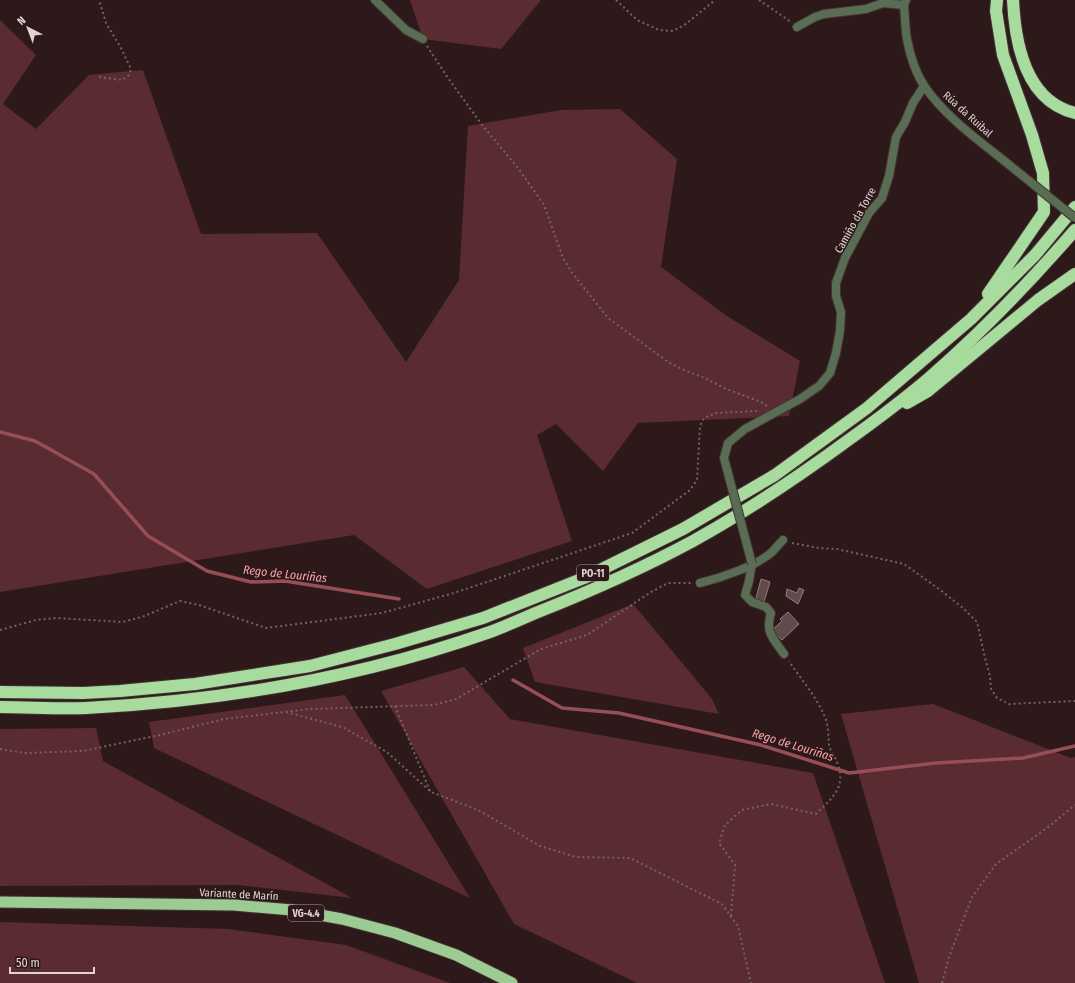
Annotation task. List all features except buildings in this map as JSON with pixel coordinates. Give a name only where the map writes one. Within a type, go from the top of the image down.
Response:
[{"type":"highway","points":[[971,318],[1044,212],[1043,173],[1032,135],[1003,54],[996,11],[997,0]]},
{"type":"highway","points":[[1013,0],[1014,25],[1018,44],[1027,71],[1037,88],[1051,102],[1068,112],[1075,113]]},
{"type":"highway","name":"PO-11","points":[[0,692],[83,693],[195,684],[310,666],[395,644],[490,615],[584,578],[684,529],[775,474],[867,408],[971,318],[1035,255],[1075,207]]},
{"type":"highway","name":"PO-11","points":[[0,707],[83,708],[203,698],[316,680],[399,660],[487,633],[589,592],[692,541],[764,499],[818,463],[928,379],[984,327],[1044,265],[1075,230]]},
{"type":"highway","points":[[869,425],[928,391],[1038,300],[1075,274]]},
{"type":"highway","name":"Variante de Marín","points":[[0,902],[234,905],[292,910],[342,919],[395,933],[456,955],[512,983]]},
{"type":"street","points":[[375,0],[406,30],[423,39]]},
{"type":"street","points":[[797,27],[815,17],[824,14],[866,9],[884,3],[905,3]]},
{"type":"street","name":"Rúa da Ruibal","points":[[905,3],[907,39],[915,66],[924,86],[939,106],[1075,218]]},
{"type":"street","name":"Camiño da Torre","points":[[752,564],[724,458],[728,443],[745,429],[800,399],[819,386],[830,373],[836,353],[840,331],[841,312],[836,296],[836,283],[845,258],[869,213],[882,198],[889,176],[896,137],[905,122],[912,104],[924,86]]},
{"type":"street","points":[[700,583],[714,580],[752,564],[772,552],[783,540]]},
{"type":"street","points":[[752,564],[745,595],[752,602],[766,607],[771,613],[768,622],[768,630],[784,654]]},
{"type":"path","points":[[99,77],[122,80],[129,75],[131,69],[125,54],[106,23],[100,0]]},
{"type":"path","points":[[616,0],[637,20],[659,30],[673,31],[686,24],[715,0]]},
{"type":"path","points":[[759,0],[797,27]]},
{"type":"path","points":[[423,39],[446,75],[482,125],[518,168],[544,205],[563,258],[573,274],[608,318],[668,362],[724,388],[761,402],[770,408],[764,409]]},
{"type":"path","points":[[0,630],[36,620],[57,618],[122,622],[142,617],[180,601],[199,605],[266,628],[382,613],[454,593],[632,534],[690,490],[697,480],[700,426],[704,418],[716,413],[759,411]]},
{"type":"path","points":[[783,540],[797,544],[844,550],[904,564],[940,588],[978,622],[984,658],[990,676],[991,689],[997,698],[1009,704],[1075,701]]},
{"type":"path","points":[[0,749],[25,753],[83,751],[160,735],[224,719],[310,709],[434,705],[456,699],[541,649],[587,634],[651,592],[668,583],[700,583]]},
{"type":"path","points":[[731,918],[735,865],[720,843],[725,825],[742,810],[771,804],[816,814],[836,794],[841,775],[837,761],[829,746],[829,730],[824,715],[813,695],[784,654]]},
{"type":"path","points":[[395,706],[431,792]]},
{"type":"path","points":[[285,712],[342,727],[387,752],[431,792],[478,810],[540,846],[576,857],[630,858],[722,904],[738,926],[751,983]]},
{"type":"path","points":[[942,983],[949,957],[972,897],[996,864],[1075,805]]},
{"type":"shaded area","points":[[410,0],[541,0],[501,49],[423,39]]},
{"type":"shaded area","points":[[0,20],[36,55],[3,104],[36,129],[89,75],[143,70],[201,234],[317,233],[406,362],[459,280],[468,126],[561,110],[620,109],[677,159],[661,267],[727,316],[800,361],[789,416],[638,423],[603,471],[556,424],[537,435],[572,541],[427,589],[354,535],[0,592]]},
{"type":"shaded area","points":[[633,604],[712,699],[719,714],[535,682],[523,648]]},
{"type":"shaded area","points":[[464,667],[510,719],[813,773],[885,983],[637,983],[514,924],[381,691]]},
{"type":"shaded area","points":[[345,695],[470,898],[154,748],[149,722]]},
{"type":"shaded area","points":[[933,704],[1071,758],[1075,757],[1075,983],[919,983],[841,714]]},
{"type":"shaded area","points":[[96,728],[103,761],[352,898],[238,885],[0,886],[0,729]]},
{"type":"shaded area","points":[[0,922],[228,929],[346,945],[450,983],[0,983]]},
{"type":"waterway","name":"Rego de Louriñas","points":[[0,432],[35,441],[94,474],[148,536],[207,571],[251,582],[285,581],[399,599]]},
{"type":"waterway","name":"Rego de Louriñas","points":[[513,680],[562,708],[619,713],[761,745],[849,773],[936,763],[1023,758],[1075,746]]}]
